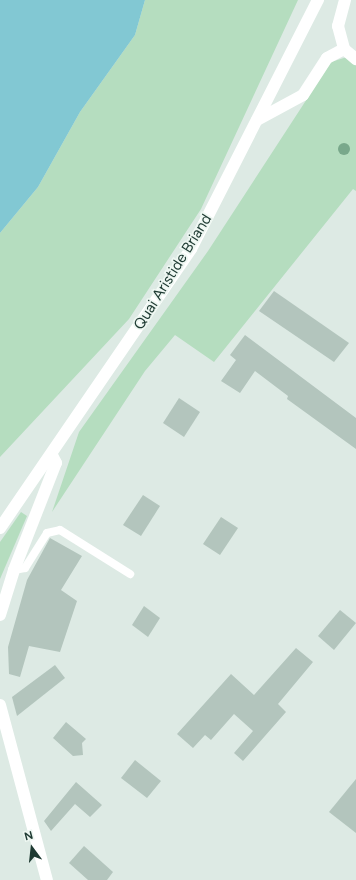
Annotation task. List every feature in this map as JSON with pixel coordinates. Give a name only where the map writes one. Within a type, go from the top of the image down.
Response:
[{"type":"main road","name":"Quai Aristide Briand","points":[[0,528],[52,455],[191,249],[318,0]]},
{"type":"main road","points":[[345,0],[338,26],[344,49],[356,59]]},
{"type":"main road","points":[[257,120],[303,95],[327,58],[344,49]]},
{"type":"main road","points":[[0,615],[14,570],[56,463],[52,455]]},
{"type":"main road","points":[[0,705],[47,880]]},
{"type":"lane","points":[[14,570],[25,568],[47,533],[60,530],[130,574]]},
{"type":"green space","points":[[145,0],[298,0],[201,209],[129,319],[0,457],[0,233],[38,187],[80,112],[135,35]]},
{"type":"green space","points":[[347,57],[356,64],[356,191],[353,189],[214,362],[175,335],[145,371],[52,512],[79,432],[208,251],[331,62]]},
{"type":"green space","points":[[21,512],[27,516],[0,579],[0,542]]},
{"type":"water","points":[[0,0],[145,0],[135,35],[80,112],[38,187],[0,233]]},
{"type":"building","points":[[274,291],[349,343],[334,362],[259,311]]},
{"type":"building","points":[[245,335],[356,418],[356,449],[287,399],[288,396],[255,371],[240,393],[221,381],[236,360],[230,355]]},
{"type":"building","points":[[179,398],[200,412],[184,437],[163,423]]},
{"type":"building","points":[[143,495],[160,506],[141,536],[123,525]]},
{"type":"building","points":[[221,517],[238,528],[220,555],[203,544]]},
{"type":"building","points":[[50,538],[82,556],[61,590],[77,601],[60,652],[29,646],[20,677],[9,674],[8,647],[27,580]]},
{"type":"building","points":[[144,606],[160,618],[148,637],[132,625]]},
{"type":"building","points":[[340,610],[356,623],[334,650],[318,636]]},
{"type":"building","points":[[296,648],[313,662],[278,704],[286,712],[243,761],[234,753],[253,731],[234,714],[211,740],[205,735],[193,748],[177,734],[231,674],[254,695]]},
{"type":"building","points":[[55,665],[65,678],[17,716],[12,697]]},
{"type":"building","points":[[66,722],[86,739],[82,743],[83,755],[73,756],[53,738]]},
{"type":"building","points":[[135,760],[161,781],[147,798],[121,778]]},
{"type":"building","points":[[356,779],[356,833],[329,812]]},
{"type":"building","points":[[76,782],[102,805],[90,817],[75,804],[51,831],[44,821]]},
{"type":"building","points":[[84,846],[113,872],[107,880],[88,880],[69,863]]}]
